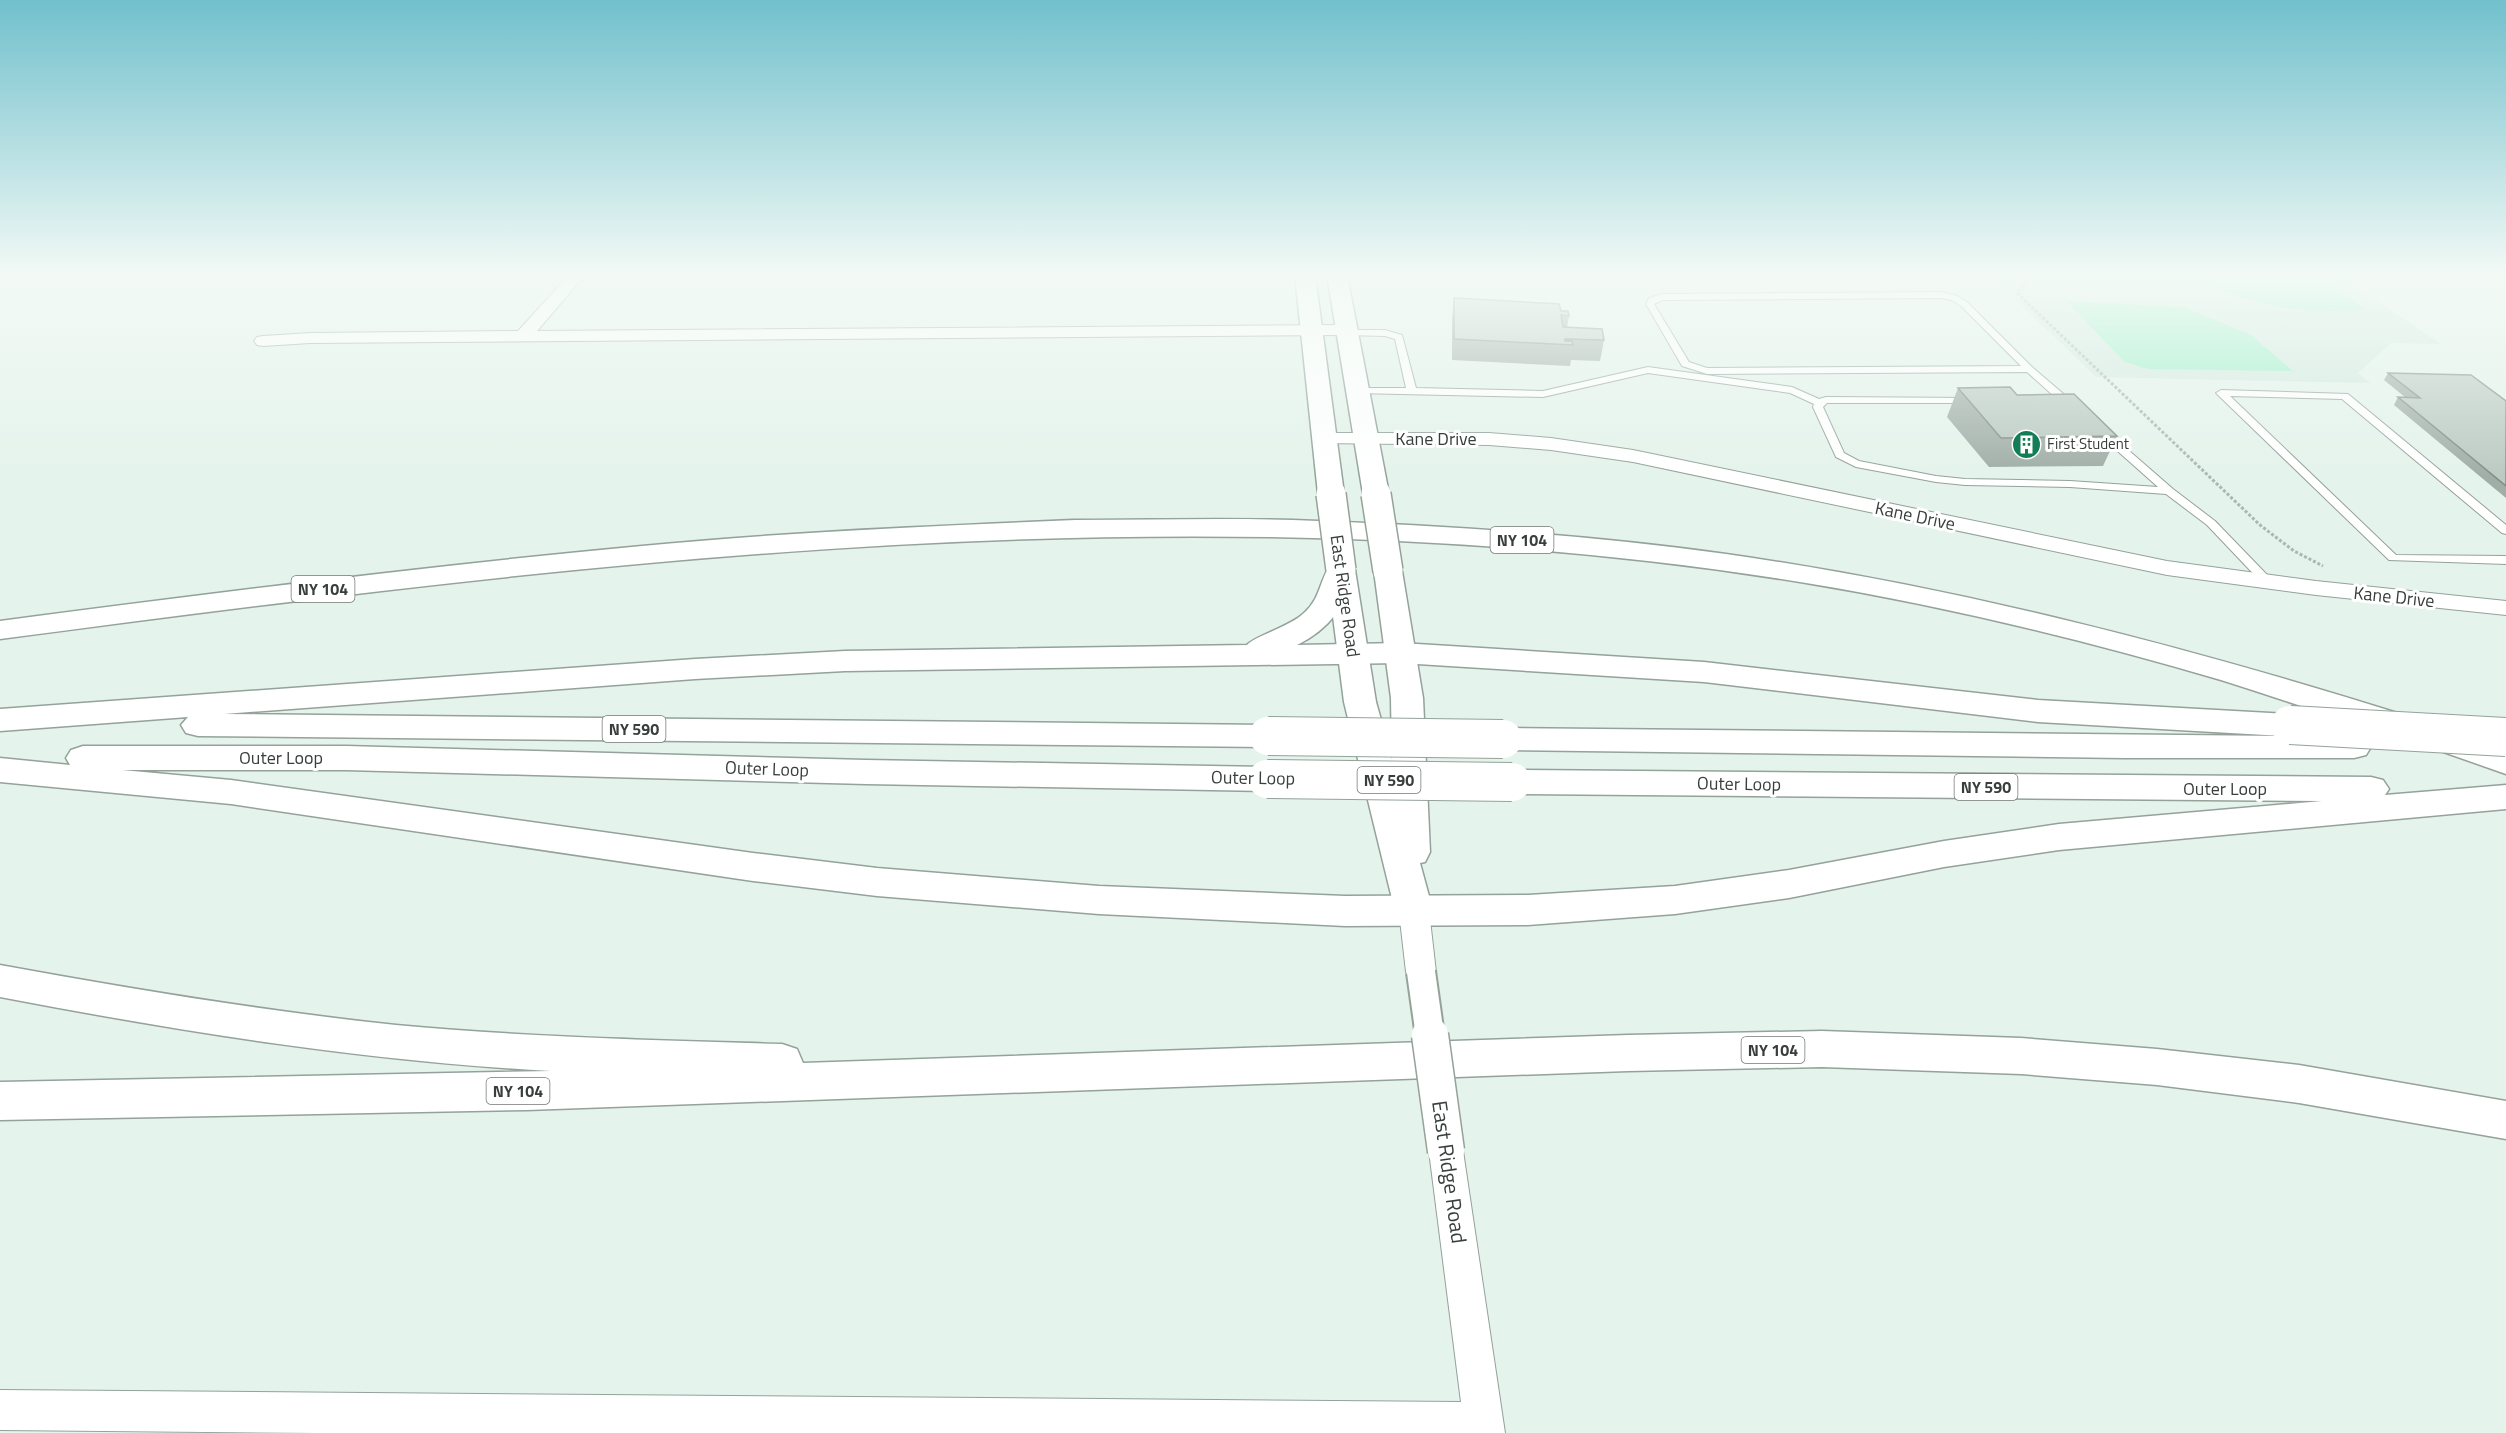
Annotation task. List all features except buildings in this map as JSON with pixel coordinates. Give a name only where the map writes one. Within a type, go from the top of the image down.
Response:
[{"type":"main road","name":"East Ridge Road","points":[[1312,342],[1352,654],[1365,728],[1414,911]]},
{"type":"main road","name":"East Ridge Road","points":[[1350,342],[1376,494],[1407,698],[1414,911]]},
{"type":"main road","name":"NY 104","points":[[0,628],[566,560],[845,539],[1021,531],[1149,529],[1354,531],[1498,538],[1632,551],[1767,568],[1976,608],[2100,637],[2218,669],[2373,716],[2506,762]]},
{"type":"main road","points":[[1208,655],[1262,647],[1304,630],[1328,606],[1341,570]]},
{"type":"main road","points":[[0,720],[727,667],[929,658],[1401,653],[1704,672],[2038,711],[2506,739]]},
{"type":"main road","name":"Outer Loop","points":[[0,729],[332,725],[2124,747],[2354,747],[2506,739]]},
{"type":"main road","name":"Outer Loop","points":[[0,759],[346,758],[876,772],[2491,793]]},
{"type":"main road","points":[[0,770],[241,793],[762,869],[912,886],[1182,904],[1414,911],[1528,910],[1676,900],[1789,884],[1944,854],[2059,837],[2491,793]]},
{"type":"main road","points":[[0,981],[225,1020],[398,1042],[617,1057],[968,1067],[1036,1075]]},
{"type":"main road","name":"NY 104","points":[[0,1101],[527,1091],[1690,1051],[1822,1049],[1931,1052],[2088,1061],[2214,1073],[2372,1095],[2506,1120]]},
{"type":"street","name":"Kane Drive","points":[[1324,439],[1449,438],[1551,444],[1634,456],[2168,568],[2268,582],[2506,608]]},
{"type":"street","name":"East Ridge Road","points":[[1414,911],[1484,1428]]},
{"type":"street","points":[[0,1410],[1484,1428]]},
{"type":"lane","points":[[1399,342],[1412,391]]},
{"type":"lane","points":[[1672,342],[1685,364],[1707,371],[2029,369]]},
{"type":"lane","points":[[2002,342],[2076,410]]},
{"type":"lane","points":[[1358,391],[1543,394],[1648,370],[1792,390],[1819,403],[1826,400],[1981,401]]},
{"type":"lane","points":[[2506,531],[2345,396],[2221,393],[2393,558],[2506,560]]},
{"type":"lane","points":[[1819,403],[1818,407],[1840,455],[1856,464],[1965,482],[2070,484],[2169,492]]},
{"type":"lane","points":[[2093,425],[2169,492],[2211,523],[2268,582]]},
{"type":"path","points":[[2068,342],[2259,524],[2297,554],[2329,569]]},
{"type":"shaded area","points":[[2059,342],[2438,342],[2441,344],[2391,343],[2358,373],[2370,383],[2096,377]]},
{"type":"green space","points":[[2106,342],[2259,342],[2293,371],[2148,369],[2125,362]]},
{"type":"place","name":"First Student","points":[[2026,444]]}]
